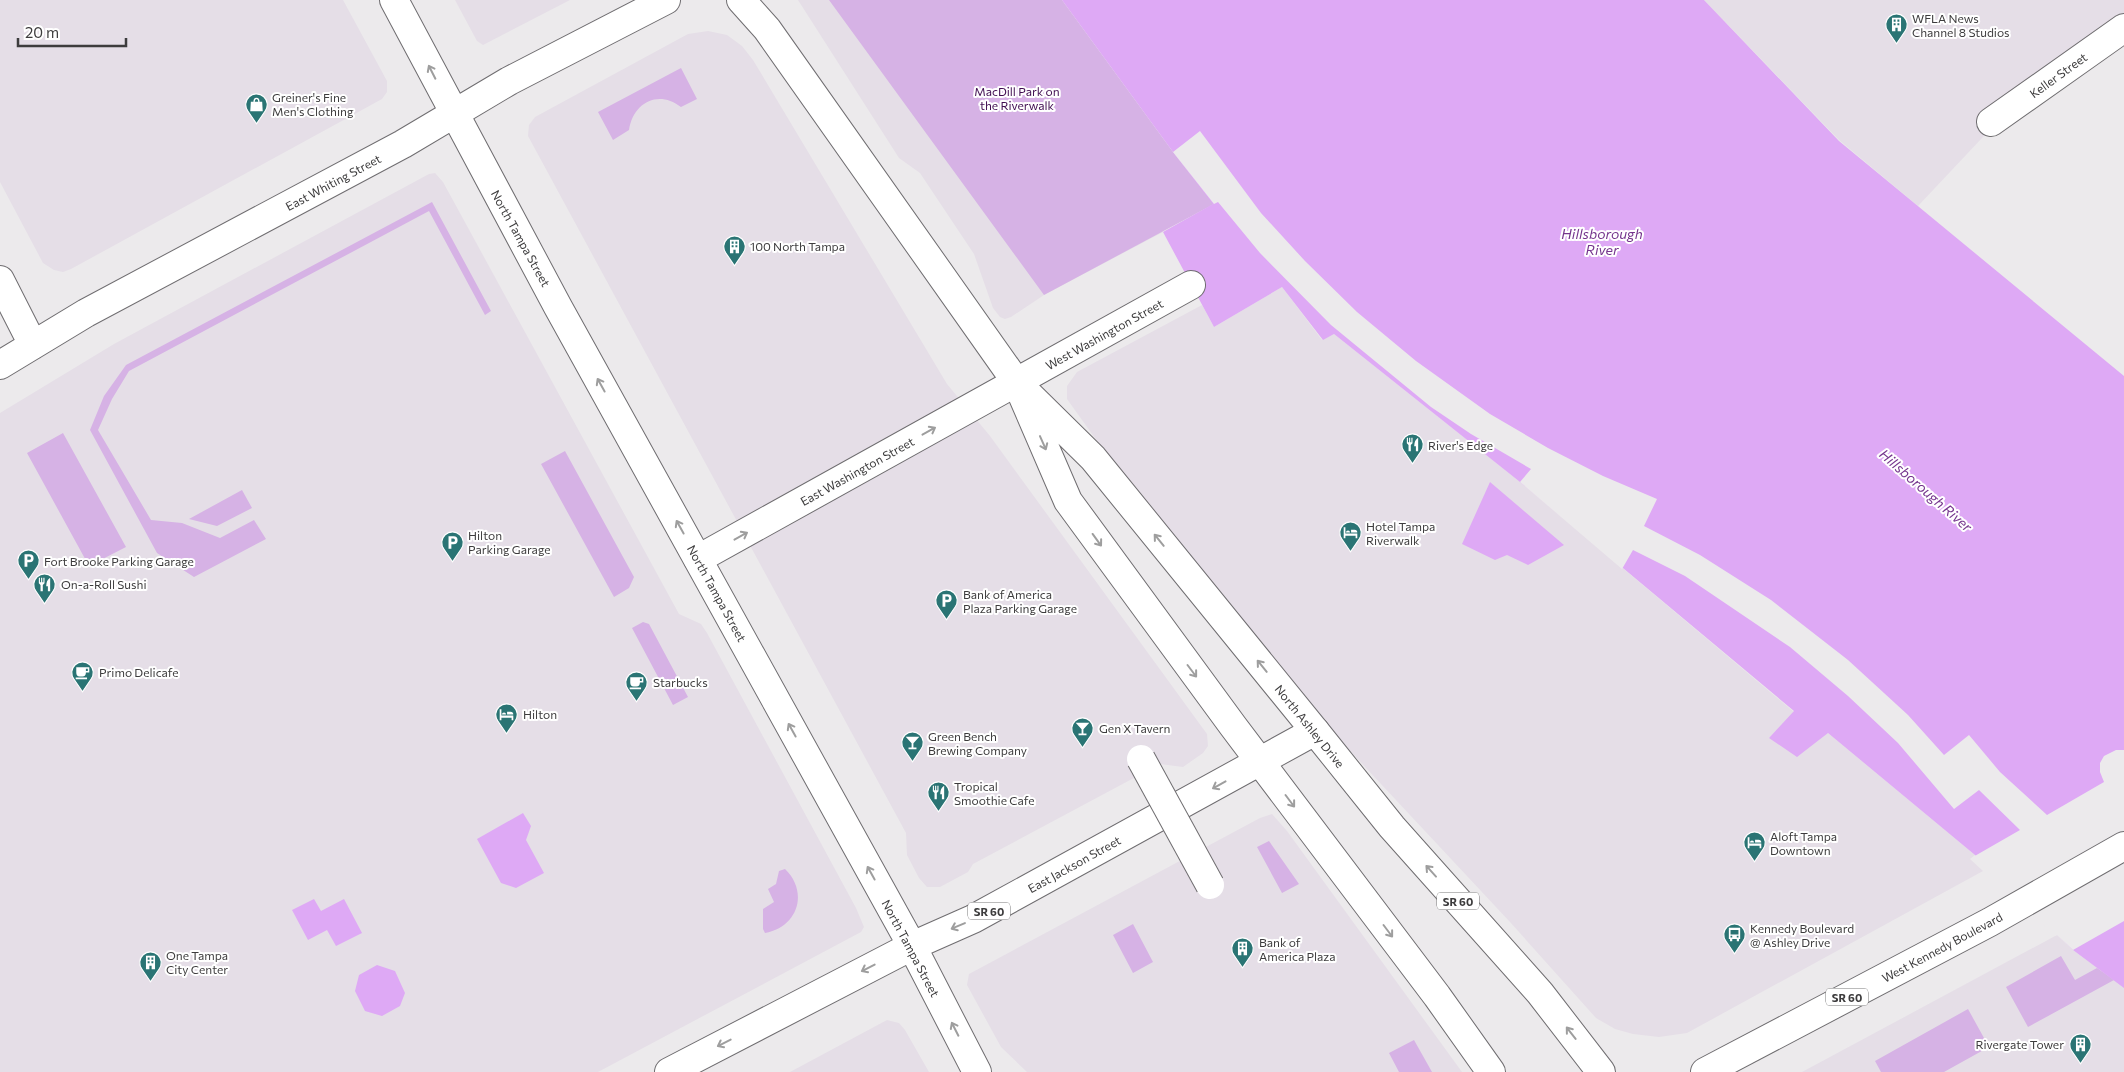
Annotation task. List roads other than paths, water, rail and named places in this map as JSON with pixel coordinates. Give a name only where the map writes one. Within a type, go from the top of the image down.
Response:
[{"type":"main road","name":"North Tampa Street","points":[[394,0],[454,115],[912,946],[977,1072]]},
{"type":"main road","name":"East Whiting Street","points":[[0,365],[86,313],[404,144],[509,81],[666,0]]},
{"type":"main road","points":[[741,0],[767,29],[1016,383],[1068,500],[1181,656],[1437,996],[1490,1072]]},
{"type":"main road","name":"Keller Street","points":[[1992,122],[2124,28]]},
{"type":"main road","points":[[0,280],[33,345]]},
{"type":"main road","name":"West Washington Street","points":[[1016,383],[1191,285]]},
{"type":"main road","name":"East Washington Street","points":[[698,559],[1016,383]]},
{"type":"main road","name":"North Ashley Drive","points":[[1016,383],[1093,458],[1392,828],[1540,993],[1601,1072]]},
{"type":"main road","name":"East Jackson Street","points":[[669,1072],[912,946],[973,919],[1315,731]]},
{"type":"main road","points":[[1142,759],[1210,885]]},
{"type":"main road","name":"West Kennedy Boulevard","points":[[1704,1072],[1990,922],[2124,846]]},
{"type":"water","name":"Hillsborough River","points":[[1062,0],[1704,0],[1839,141],[2124,376],[2124,988],[2073,950],[1975,855],[1828,733],[1797,757],[1769,738],[1794,711],[1520,482],[1334,334],[1323,340],[1282,287],[1214,327],[1163,232],[1213,204]]},
{"type":"water","points":[[1490,482],[1564,545],[1528,565],[1507,555],[1495,560],[1462,544]]},
{"type":"water","points":[[523,813],[531,826],[526,840],[544,873],[516,888],[501,883],[477,839]]},
{"type":"water","points":[[314,899],[321,911],[344,899],[362,933],[336,946],[327,930],[308,940],[292,910]]},
{"type":"water","points":[[377,965],[395,971],[405,993],[400,1006],[382,1016],[365,1011],[355,991],[359,975]]},
{"type":"place","name":"WFLA News Channel 8 Studios","points":[[1896,44]]},
{"type":"place","name":"Greiner's Fine Men's Clothing","points":[[256,123]]},
{"type":"place","name":"100 North Tampa","points":[[734,265]]},
{"type":"place","name":"River's Edge","points":[[1412,464]]},
{"type":"place","name":"Hotel Tampa Riverwalk","points":[[1350,552]]},
{"type":"place","name":"Hilton Parking Garage","points":[[452,561]]},
{"type":"place","name":"Fort Brooke Parking Garage","points":[[28,580]]},
{"type":"place","name":"On-a-Roll Sushi","points":[[45,603]]},
{"type":"place","name":"Bank of America Plaza Parking Garage","points":[[947,620]]},
{"type":"place","name":"Primo Delicafe","points":[[83,691]]},
{"type":"place","name":"Starbucks","points":[[637,701]]},
{"type":"place","name":"Hilton","points":[[507,733]]},
{"type":"place","name":"Gen X Tavern","points":[[1083,747]]},
{"type":"place","name":"Green Bench Brewing Company","points":[[912,762]]},
{"type":"place","name":"Tropical Smoothie Cafe","points":[[938,812]]},
{"type":"place","name":"Aloft Tampa Downtown","points":[[1754,862]]},
{"type":"place","name":"Kennedy Boulevard @ Ashley Drive","points":[[1734,954]]},
{"type":"place","name":"Bank of America Plaza","points":[[1243,968]]},
{"type":"place","name":"One Tampa City Center","points":[[150,981]]},
{"type":"place","name":"Rivergate Tower","points":[[2080,1063]]},
{"type":"park label","name":"MacDill Park on the Riverwalk","points":[[1017,98]]}]
